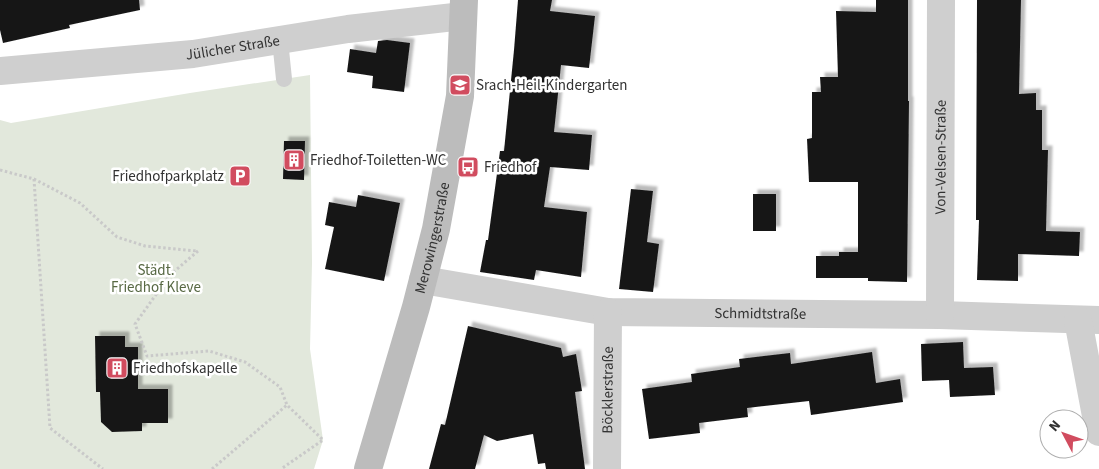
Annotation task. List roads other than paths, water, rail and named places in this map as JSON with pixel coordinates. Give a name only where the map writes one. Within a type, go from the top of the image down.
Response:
[{"type":"street","name":"Von-Velsen-Straße","points":[[940,315],[941,0]]},
{"type":"street","name":"Jülicher Straße","points":[[0,71],[193,54],[463,8]]},
{"type":"street","name":"Merowingerstraße","points":[[368,469],[436,229],[460,96],[463,8]]},
{"type":"street","name":"Schmidtstraße","points":[[423,280],[608,312],[940,315],[1088,320]]},
{"type":"street","name":"Böcklerstraße","points":[[607,469],[608,312]]},
{"type":"street","points":[[1088,320],[1099,432]]},
{"type":"lane","points":[[280,40],[284,79]]},
{"type":"place","name":"Srach-Heil-Kindergarten","points":[[460,85]]},
{"type":"place","name":"Friedhof-Toiletten-WC","points":[[294,160]]},
{"type":"place","name":"Friedhof","points":[[468,167]]},
{"type":"place","name":"Friedhofparkplatz","points":[[240,176]]},
{"type":"place","name":"Friedhofskapelle","points":[[117,368]]},
{"type":"park label","name":"Städt. Friedhof Kleve","points":[[156,278]]}]
